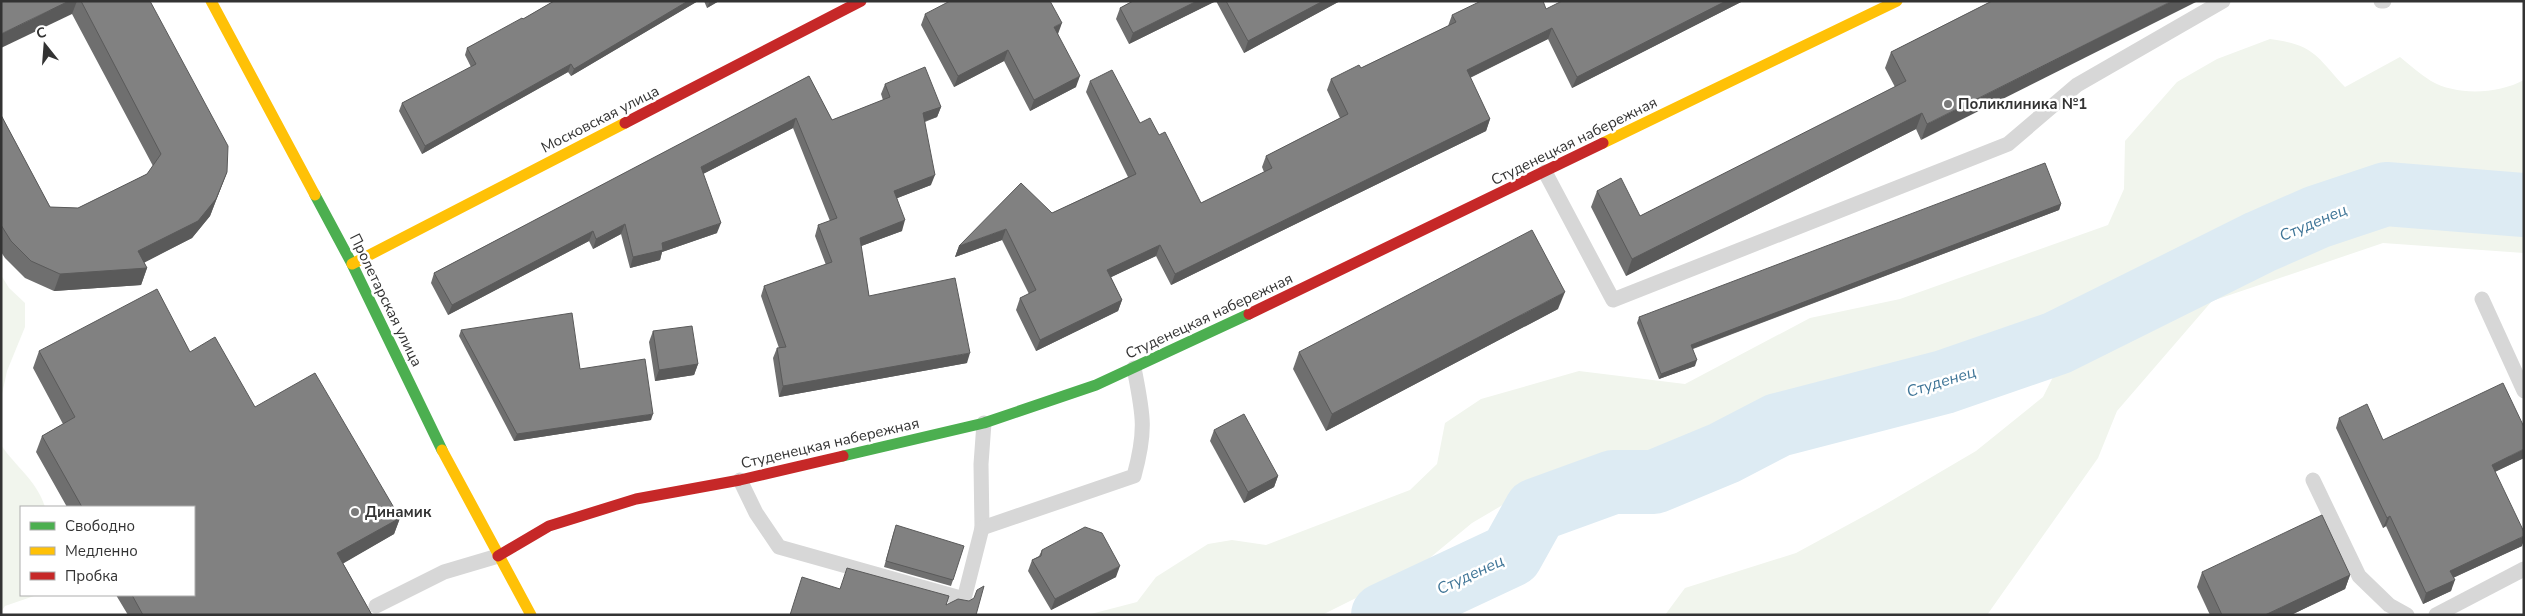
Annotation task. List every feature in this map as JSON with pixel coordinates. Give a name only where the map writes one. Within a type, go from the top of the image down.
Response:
[{"type":"street","name":"Пролетарская улица","points":[[211,1],[352,264],[456,479],[531,615]]},
{"type":"street","name":"Московская улица","points":[[352,264],[861,1]]},
{"type":"street","name":"Студенецкая набережная","points":[[498,556],[549,526],[636,500],[740,480],[984,423],[1096,385],[1545,172],[1897,1]]},
{"type":"lane","points":[[1545,172],[1613,300],[2008,144],[2077,86],[2223,1]]},
{"type":"lane","points":[[2482,299],[2524,391]]},
{"type":"lane","points":[[982,528],[1134,476],[1143,444],[1144,416],[1134,368]]},
{"type":"lane","points":[[740,480],[756,513],[780,547],[964,599],[982,528],[981,464],[984,423]]},
{"type":"lane","points":[[2313,480],[2359,576],[2389,605],[2407,615]]},
{"type":"lane","points":[[376,606],[444,572],[498,556]]},
{"type":"lane","points":[[2436,615],[2524,568]]},
{"type":"shaded area","points":[[2270,39],[2297,45],[2314,54],[2345,87],[2400,57],[2431,81],[2453,89],[2465,91],[2490,90],[2514,85],[2524,80],[2524,253],[2383,243],[2212,301],[2117,411],[2098,458],[1987,615],[1665,615],[1685,588],[1796,553],[1879,508],[1976,451],[2043,397],[2064,355],[2045,335],[2016,332],[1688,448],[1540,483],[1472,523],[1420,566],[1322,615],[1087,615],[1137,602],[1156,577],[1208,544],[1232,540],[1266,545],[1410,490],[1437,464],[1445,423],[1481,399],[1579,371],[1685,384],[1810,318],[1900,299],[2108,225],[2124,189],[2125,141],[2177,82],[2217,59]]},
{"type":"shaded area","points":[[1,275],[9,288],[25,303],[25,327],[7,371],[1,399]]},
{"type":"shaded area","points":[[1,445],[37,489],[45,506],[20,506],[20,596],[34,596],[5,606],[1,612]]},
{"type":"building","points":[[1,1],[69,1],[1,34]]},
{"type":"building","points":[[81,1],[150,1],[228,146],[227,172],[216,199],[198,221],[138,251],[147,268],[60,274],[31,261],[11,241],[1,225],[1,115],[50,207],[78,208],[147,174],[161,154]]},
{"type":"building","points":[[554,1],[688,1],[574,69],[571,64],[425,146],[402,103],[476,64],[467,48]]},
{"type":"building","points":[[950,1],[1050,1],[1062,23],[1054,27],[1080,76],[1034,100],[1008,50],[958,76],[925,14]]},
{"type":"building","points":[[1133,1],[1197,1],[1133,33],[1120,8]]},
{"type":"building","points":[[1226,1],[1323,1],[1248,41]]},
{"type":"building","points":[[1481,1],[1543,1],[1546,9],[1562,1],[1726,1],[1577,77],[1552,28],[1467,70],[1490,119],[1175,274],[1160,245],[1107,270],[1122,300],[1040,340],[1020,298],[1036,290],[1006,229],[959,246],[1021,183],[1052,213],[1136,174],[1090,81],[1112,70],[1140,123],[1150,118],[1159,135],[1165,132],[1201,203],[1272,168],[1266,156],[1348,114],[1331,79],[1359,65],[1361,68],[1456,22],[1452,15]]},
{"type":"building","points":[[1992,1],[2172,1],[1927,124],[1922,113],[1632,259],[1597,191],[1621,178],[1640,216],[1906,81],[1891,52]]},
{"type":"building","points":[[925,67],[941,107],[923,113],[935,175],[894,191],[905,220],[860,238],[869,296],[955,278],[970,353],[783,386],[777,348],[786,347],[764,286],[832,262],[818,225],[837,218],[796,118],[701,167],[721,223],[662,243],[663,250],[633,257],[625,224],[596,239],[593,231],[452,305],[434,273],[809,76],[832,120],[890,97],[885,84]]},
{"type":"building","points":[[2045,163],[2061,204],[1691,345],[1697,360],[1661,374],[1639,317]]},
{"type":"building","points":[[1532,230],[1565,292],[1332,414],[1299,352]]},
{"type":"building","points":[[157,289],[190,352],[215,337],[255,407],[315,373],[400,518],[337,553],[372,615],[143,615],[133,596],[195,596],[195,506],[81,506],[42,436],[75,417],[39,351]]},
{"type":"building","points":[[572,313],[580,369],[645,359],[653,414],[517,434],[461,330]]},
{"type":"building","points":[[692,326],[698,364],[659,370],[653,331]]},
{"type":"building","points":[[2503,383],[2524,427],[2524,449],[2492,465],[2524,532],[2524,536],[2450,571],[2455,580],[2426,593],[2390,516],[2387,518],[2339,418],[2367,404],[2383,440]]},
{"type":"building","points":[[1244,414],[1278,476],[1248,492],[1214,430]]},
{"type":"building","points":[[2322,515],[2350,575],[2265,615],[2222,615],[2202,572]]},
{"type":"building","points":[[896,525],[964,546],[953,580],[886,561]]},
{"type":"building","points":[[1085,527],[1102,533],[1120,566],[1055,599],[1032,560],[1041,556],[1042,550]]},
{"type":"building","points":[[847,568],[949,596],[946,605],[958,599],[969,601],[974,598],[977,590],[984,586],[976,615],[790,615],[802,577],[840,589]]},
{"type":"waterway","name":"Студенец","points":[[1383,615],[1511,555],[1536,510],[1613,482],[1654,482],[1724,453],[1778,425],[1944,382],[2057,343],[2260,242],[2317,217],[2386,194],[2524,205]]},
{"type":"traffic: fast","points":[[315,195],[352,264],[442,450]]},
{"type":"traffic: fast","points":[[843,456],[984,423],[1096,385],[1249,314]]},
{"type":"traffic: slow","points":[[211,1],[315,195]]},
{"type":"traffic: slow","points":[[1603,143],[1897,1]]},
{"type":"traffic: slow","points":[[352,264],[625,123]]},
{"type":"traffic: slow","points":[[442,450],[531,615]]},
{"type":"traffic: jam","points":[[625,123],[861,1]]},
{"type":"traffic: jam","points":[[1249,314],[1603,143]]},
{"type":"traffic: jam","points":[[498,556],[549,526],[636,499],[740,480],[843,456]]},
{"type":"place","name":"Поликлиника №1","points":[[1948,104]]},
{"type":"place","name":"Динамик","points":[[355,512]]}]
